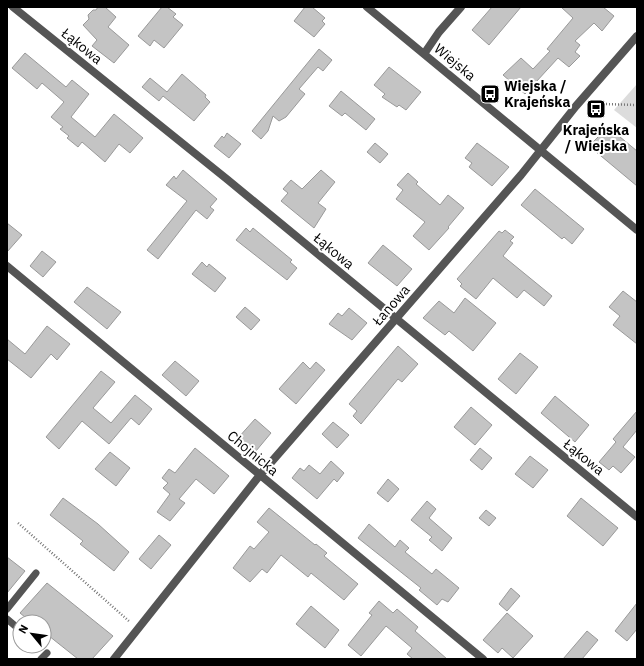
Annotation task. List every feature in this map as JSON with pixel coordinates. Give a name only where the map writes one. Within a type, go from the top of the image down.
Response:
[{"type":"street","name":"Łąkowa","points":[[13,7],[228,180],[637,517]]},
{"type":"street","name":"Wiejska","points":[[367,7],[637,230]]},
{"type":"street","points":[[424,54],[439,32],[461,7]]},
{"type":"street","name":"Łanowa","points":[[114,659],[260,475],[396,319],[637,36]]},
{"type":"street","name":"Chojnicka","points":[[7,266],[483,659]]},
{"type":"lane","points":[[7,609],[36,573]]},
{"type":"path","points":[[603,104],[637,104]]},
{"type":"path","points":[[18,523],[138,629]]},
{"type":"shaded area","points":[[637,84],[637,128],[614,110]]},
{"type":"building","points":[[98,7],[105,7],[116,17],[108,27],[129,45],[114,63],[92,46],[97,40],[83,25],[89,19],[88,15]]},
{"type":"building","points":[[162,7],[167,7],[176,14],[173,17],[183,25],[164,48],[154,40],[150,46],[138,36]]},
{"type":"building","points":[[305,7],[312,7],[325,18],[322,21],[325,24],[314,37],[294,21]]},
{"type":"building","points":[[492,7],[521,7],[489,45],[472,30]]},
{"type":"building","points":[[561,7],[603,7],[614,16],[602,31],[594,23],[575,41],[580,45],[575,52],[580,56],[569,67],[558,58],[525,94],[503,75],[521,58],[533,69],[550,51],[547,49],[573,18]]},
{"type":"building","points":[[319,49],[332,60],[323,71],[318,67],[299,89],[305,94],[286,117],[279,121],[273,116],[268,131],[261,139],[252,131]]},
{"type":"building","points":[[25,53],[66,87],[72,80],[89,94],[71,117],[95,137],[114,114],[143,138],[130,153],[119,144],[105,162],[82,142],[78,147],[67,138],[69,136],[60,129],[63,127],[51,117],[64,102],[42,83],[37,89],[12,68]]},
{"type":"building","points":[[389,67],[421,92],[406,110],[399,105],[397,107],[382,97],[385,94],[374,85]]},
{"type":"building","points":[[182,74],[206,95],[205,97],[210,102],[194,121],[163,96],[159,101],[142,87],[150,78],[167,92]]},
{"type":"building","points":[[341,91],[375,119],[366,130],[345,113],[342,116],[329,106]]},
{"type":"building","points":[[608,127],[637,151],[637,186],[589,146]]},
{"type":"building","points":[[227,133],[241,144],[229,158],[214,146],[222,136],[224,138]]},
{"type":"building","points":[[375,143],[388,154],[380,163],[367,152]]},
{"type":"building","points":[[477,143],[509,167],[492,186],[469,167],[472,163],[465,158]]},
{"type":"building","points":[[183,170],[217,199],[210,207],[214,210],[207,219],[196,210],[158,259],[147,250],[187,201],[166,185],[174,176],[176,179]]},
{"type":"building","points":[[321,170],[335,182],[318,203],[326,209],[314,228],[281,201],[288,193],[283,189],[291,180],[302,189]]},
{"type":"building","points":[[408,173],[418,182],[416,184],[440,205],[448,195],[464,208],[448,227],[449,228],[429,250],[413,236],[425,222],[396,199],[403,190],[397,185]]},
{"type":"building","points":[[535,189],[584,229],[572,244],[564,237],[562,239],[521,205]]},
{"type":"building","points":[[7,223],[22,235],[7,252]]},
{"type":"building","points":[[246,228],[250,232],[253,228],[292,260],[290,262],[297,268],[287,280],[236,240]]},
{"type":"building","points":[[505,230],[514,237],[510,241],[513,243],[503,256],[552,296],[544,306],[524,290],[517,298],[493,278],[476,299],[460,286],[462,284],[457,279],[499,231],[502,233]]},
{"type":"building","points":[[383,245],[412,269],[397,286],[368,263]]},
{"type":"building","points":[[42,251],[56,262],[43,277],[30,266]]},
{"type":"building","points":[[202,262],[207,267],[209,264],[226,278],[215,292],[192,274]]},
{"type":"building","points":[[87,287],[121,312],[107,329],[74,302]]},
{"type":"building","points":[[623,291],[637,302],[637,344],[613,325],[620,316],[609,307]]},
{"type":"building","points":[[465,298],[496,323],[473,351],[449,331],[445,335],[423,318],[439,301],[454,313]]},
{"type":"building","points":[[245,307],[260,320],[251,330],[236,317]]},
{"type":"building","points":[[349,308],[367,323],[352,340],[329,324],[338,313],[342,316]]},
{"type":"building","points":[[47,326],[70,344],[57,360],[51,354],[31,378],[7,359],[7,339],[25,354]]},
{"type":"building","points":[[398,346],[418,364],[402,382],[398,379],[361,424],[353,416],[357,411],[349,404]]},
{"type":"building","points":[[520,353],[538,367],[516,394],[498,379]]},
{"type":"building","points":[[175,361],[199,381],[186,396],[162,375]]},
{"type":"building","points":[[303,362],[310,369],[316,362],[325,370],[296,404],[279,389]]},
{"type":"building","points":[[101,371],[115,382],[93,408],[111,423],[135,395],[152,409],[139,425],[131,418],[109,444],[82,421],[59,449],[46,437]]},
{"type":"building","points":[[555,396],[589,425],[575,442],[541,413]]},
{"type":"building","points":[[471,407],[492,425],[475,445],[454,427]]},
{"type":"building","points":[[637,411],[637,430],[623,447],[635,457],[621,473],[613,466],[609,470],[599,462],[616,442],[613,439]]},
{"type":"building","points":[[255,419],[271,433],[256,451],[238,438]]},
{"type":"building","points":[[333,422],[349,435],[337,448],[322,434]]},
{"type":"building","points":[[195,448],[229,476],[214,494],[196,479],[179,499],[185,503],[170,521],[157,512],[170,494],[163,488],[168,483],[162,478],[169,469],[175,473]]},
{"type":"building","points":[[480,448],[492,458],[482,470],[470,460]]},
{"type":"building","points":[[110,452],[130,468],[116,486],[95,469]]},
{"type":"building","points":[[530,456],[548,470],[533,488],[515,474]]},
{"type":"building","points":[[331,461],[344,473],[337,482],[334,479],[317,499],[292,478],[300,468],[304,471],[309,465],[320,474]]},
{"type":"building","points":[[388,479],[399,489],[388,502],[377,493]]},
{"type":"building","points":[[63,498],[98,524],[129,552],[114,571],[80,544],[83,541],[50,515]]},
{"type":"building","points":[[581,498],[618,528],[603,546],[567,516]]},
{"type":"building","points":[[427,501],[436,509],[429,518],[452,538],[442,551],[429,540],[432,537],[411,520]]},
{"type":"building","points":[[269,508],[327,553],[324,556],[358,584],[344,600],[311,573],[308,577],[281,555],[267,573],[262,569],[250,582],[233,568],[250,546],[254,549],[269,532],[257,522]]},
{"type":"building","points":[[486,510],[496,518],[489,526],[479,518]]},
{"type":"building","points":[[369,524],[395,547],[400,540],[409,548],[405,552],[432,574],[436,569],[459,588],[448,602],[442,599],[437,605],[419,590],[421,588],[358,538]]},
{"type":"building","points":[[159,535],[171,545],[151,569],[139,559]]},
{"type":"building","points":[[7,557],[25,571],[7,593]]},
{"type":"building","points":[[47,583],[113,636],[92,659],[78,659],[52,638],[52,614],[20,613]]},
{"type":"building","points":[[511,588],[520,596],[507,611],[499,604]]},
{"type":"building","points":[[379,601],[393,613],[397,609],[418,627],[415,631],[447,659],[413,659],[407,654],[412,648],[386,626],[361,656],[348,645],[372,615],[369,613]]},
{"type":"building","points":[[637,603],[637,629],[627,641],[615,631]]},
{"type":"building","points":[[311,606],[339,630],[325,648],[296,624]]},
{"type":"building","points":[[507,613],[533,636],[513,658],[502,648],[498,653],[483,640]]},
{"type":"building","points":[[587,631],[598,640],[582,659],[563,659]]},
{"type":"place","name":"Wiejska / Krajeńska","points":[[490,94]]},
{"type":"place","name":"Krajeńska / Wiejska","points":[[596,109]]}]
